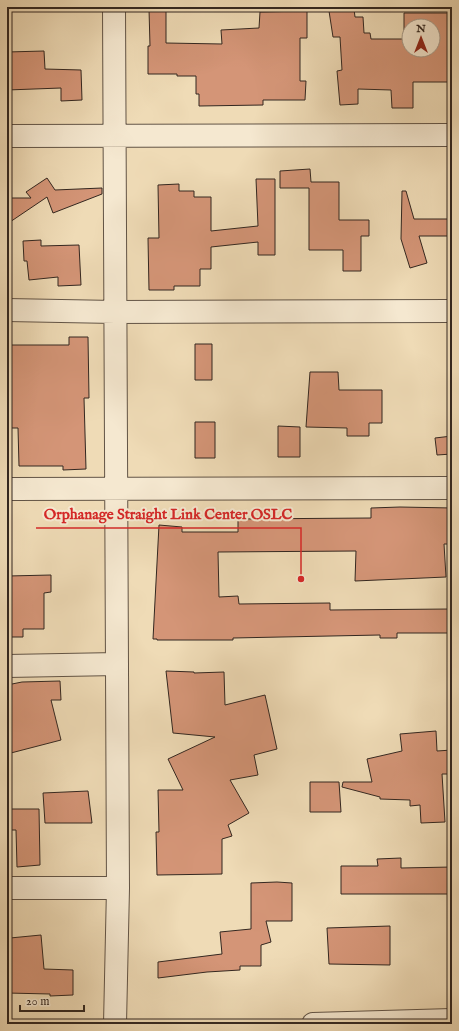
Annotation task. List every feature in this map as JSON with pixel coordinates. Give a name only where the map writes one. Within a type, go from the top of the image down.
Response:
[{"type":"street","points":[[114,7],[118,888],[115,1024]]},
{"type":"street","points":[[7,136],[452,135]]},
{"type":"street","points":[[7,310],[115,312],[452,311]]},
{"type":"street","points":[[7,489],[452,488]]},
{"type":"street","points":[[7,666],[117,664]]},
{"type":"street","points":[[7,888],[118,888]]},
{"type":"street","points":[[313,1024],[452,1020]]},
{"type":"building","points":[[166,8],[166,43],[222,44],[221,30],[259,28],[260,12],[307,11],[307,38],[300,38],[300,81],[306,81],[305,100],[263,100],[263,105],[199,106],[199,94],[196,94],[196,76],[177,76],[177,74],[148,74],[148,46],[150,46],[149,9]]},
{"type":"building","points":[[354,9],[355,17],[363,17],[364,33],[370,33],[371,39],[401,39],[401,58],[441,58],[441,18],[404,18],[404,13],[452,13],[452,82],[413,82],[413,108],[392,108],[391,90],[358,89],[358,104],[340,105],[337,71],[342,70],[340,37],[333,37],[329,11]]},
{"type":"building","points":[[44,51],[45,69],[81,70],[82,100],[61,101],[61,88],[7,90],[7,52]]},
{"type":"building","points":[[310,169],[311,182],[339,182],[339,220],[369,220],[369,236],[361,236],[361,271],[343,271],[343,250],[309,250],[309,188],[280,188],[280,171]]},
{"type":"building","points":[[47,178],[55,190],[102,188],[102,194],[53,213],[47,197],[7,224],[7,198],[31,198],[26,192]]},
{"type":"building","points":[[256,179],[275,179],[275,255],[258,255],[258,242],[211,247],[211,269],[200,269],[200,286],[174,286],[174,290],[149,290],[148,238],[159,238],[158,185],[179,184],[179,191],[194,191],[194,197],[211,197],[211,231],[258,226]]},
{"type":"building","points":[[402,191],[406,191],[414,219],[452,219],[452,236],[419,236],[427,263],[410,268],[401,239]]},
{"type":"building","points":[[41,240],[41,246],[79,245],[81,285],[58,286],[58,277],[29,280],[27,261],[24,261],[23,241]]},
{"type":"building","points":[[69,337],[88,337],[89,398],[84,398],[86,469],[63,470],[63,466],[19,466],[18,428],[8,428],[7,383],[11,383],[11,345],[69,345]]},
{"type":"building","points":[[195,344],[212,344],[212,380],[195,380]]},
{"type":"building","points":[[310,372],[338,372],[339,390],[382,390],[382,423],[369,423],[369,436],[347,436],[347,428],[306,427]]},
{"type":"building","points":[[195,422],[215,422],[215,458],[195,458]]},
{"type":"building","points":[[278,426],[300,427],[300,457],[278,457]]},
{"type":"building","points":[[452,436],[452,454],[437,455],[435,438]]},
{"type":"building","points":[[371,508],[452,508],[452,544],[444,544],[446,577],[355,581],[356,551],[218,552],[219,597],[238,596],[239,604],[330,603],[330,610],[450,609],[450,633],[397,633],[397,638],[380,638],[380,635],[233,638],[233,640],[153,639],[159,525],[182,527],[182,532],[238,532],[238,519],[371,518]]},
{"type":"building","points":[[51,575],[51,592],[44,593],[44,629],[23,629],[23,637],[7,637],[8,576]]},
{"type":"building","points":[[166,671],[194,673],[224,672],[225,705],[265,695],[277,749],[254,755],[258,775],[230,780],[249,813],[228,825],[232,836],[222,839],[222,874],[157,875],[156,832],[159,832],[158,790],[183,790],[168,759],[215,737],[173,733]]},
{"type":"building","points":[[60,681],[61,700],[51,700],[61,740],[7,754],[7,685],[22,682]]},
{"type":"building","points":[[436,731],[437,751],[452,750],[452,774],[442,774],[445,822],[421,823],[420,805],[410,806],[410,800],[380,799],[380,797],[342,787],[343,782],[372,782],[367,759],[402,751],[400,734]]},
{"type":"building","points":[[310,782],[339,782],[341,812],[310,812]]},
{"type":"building","points":[[88,791],[92,823],[45,823],[43,793]]},
{"type":"building","points":[[7,809],[39,809],[40,865],[17,867],[16,830],[7,830]]},
{"type":"building","points":[[401,858],[401,868],[452,867],[452,894],[341,894],[341,866],[378,866],[377,859]]},
{"type":"building","points":[[251,883],[292,883],[292,921],[266,921],[271,942],[261,945],[261,966],[240,966],[240,970],[207,972],[158,978],[158,962],[222,954],[220,932],[251,929]]},
{"type":"building","points":[[390,926],[390,965],[329,964],[327,928]]},
{"type":"building","points":[[41,935],[44,969],[73,970],[73,995],[50,996],[50,994],[7,993],[7,969],[10,969],[10,938]]},
{"type":"place","name":"Orphanage Straight Link Center OSLC","points":[[301,579]]}]
